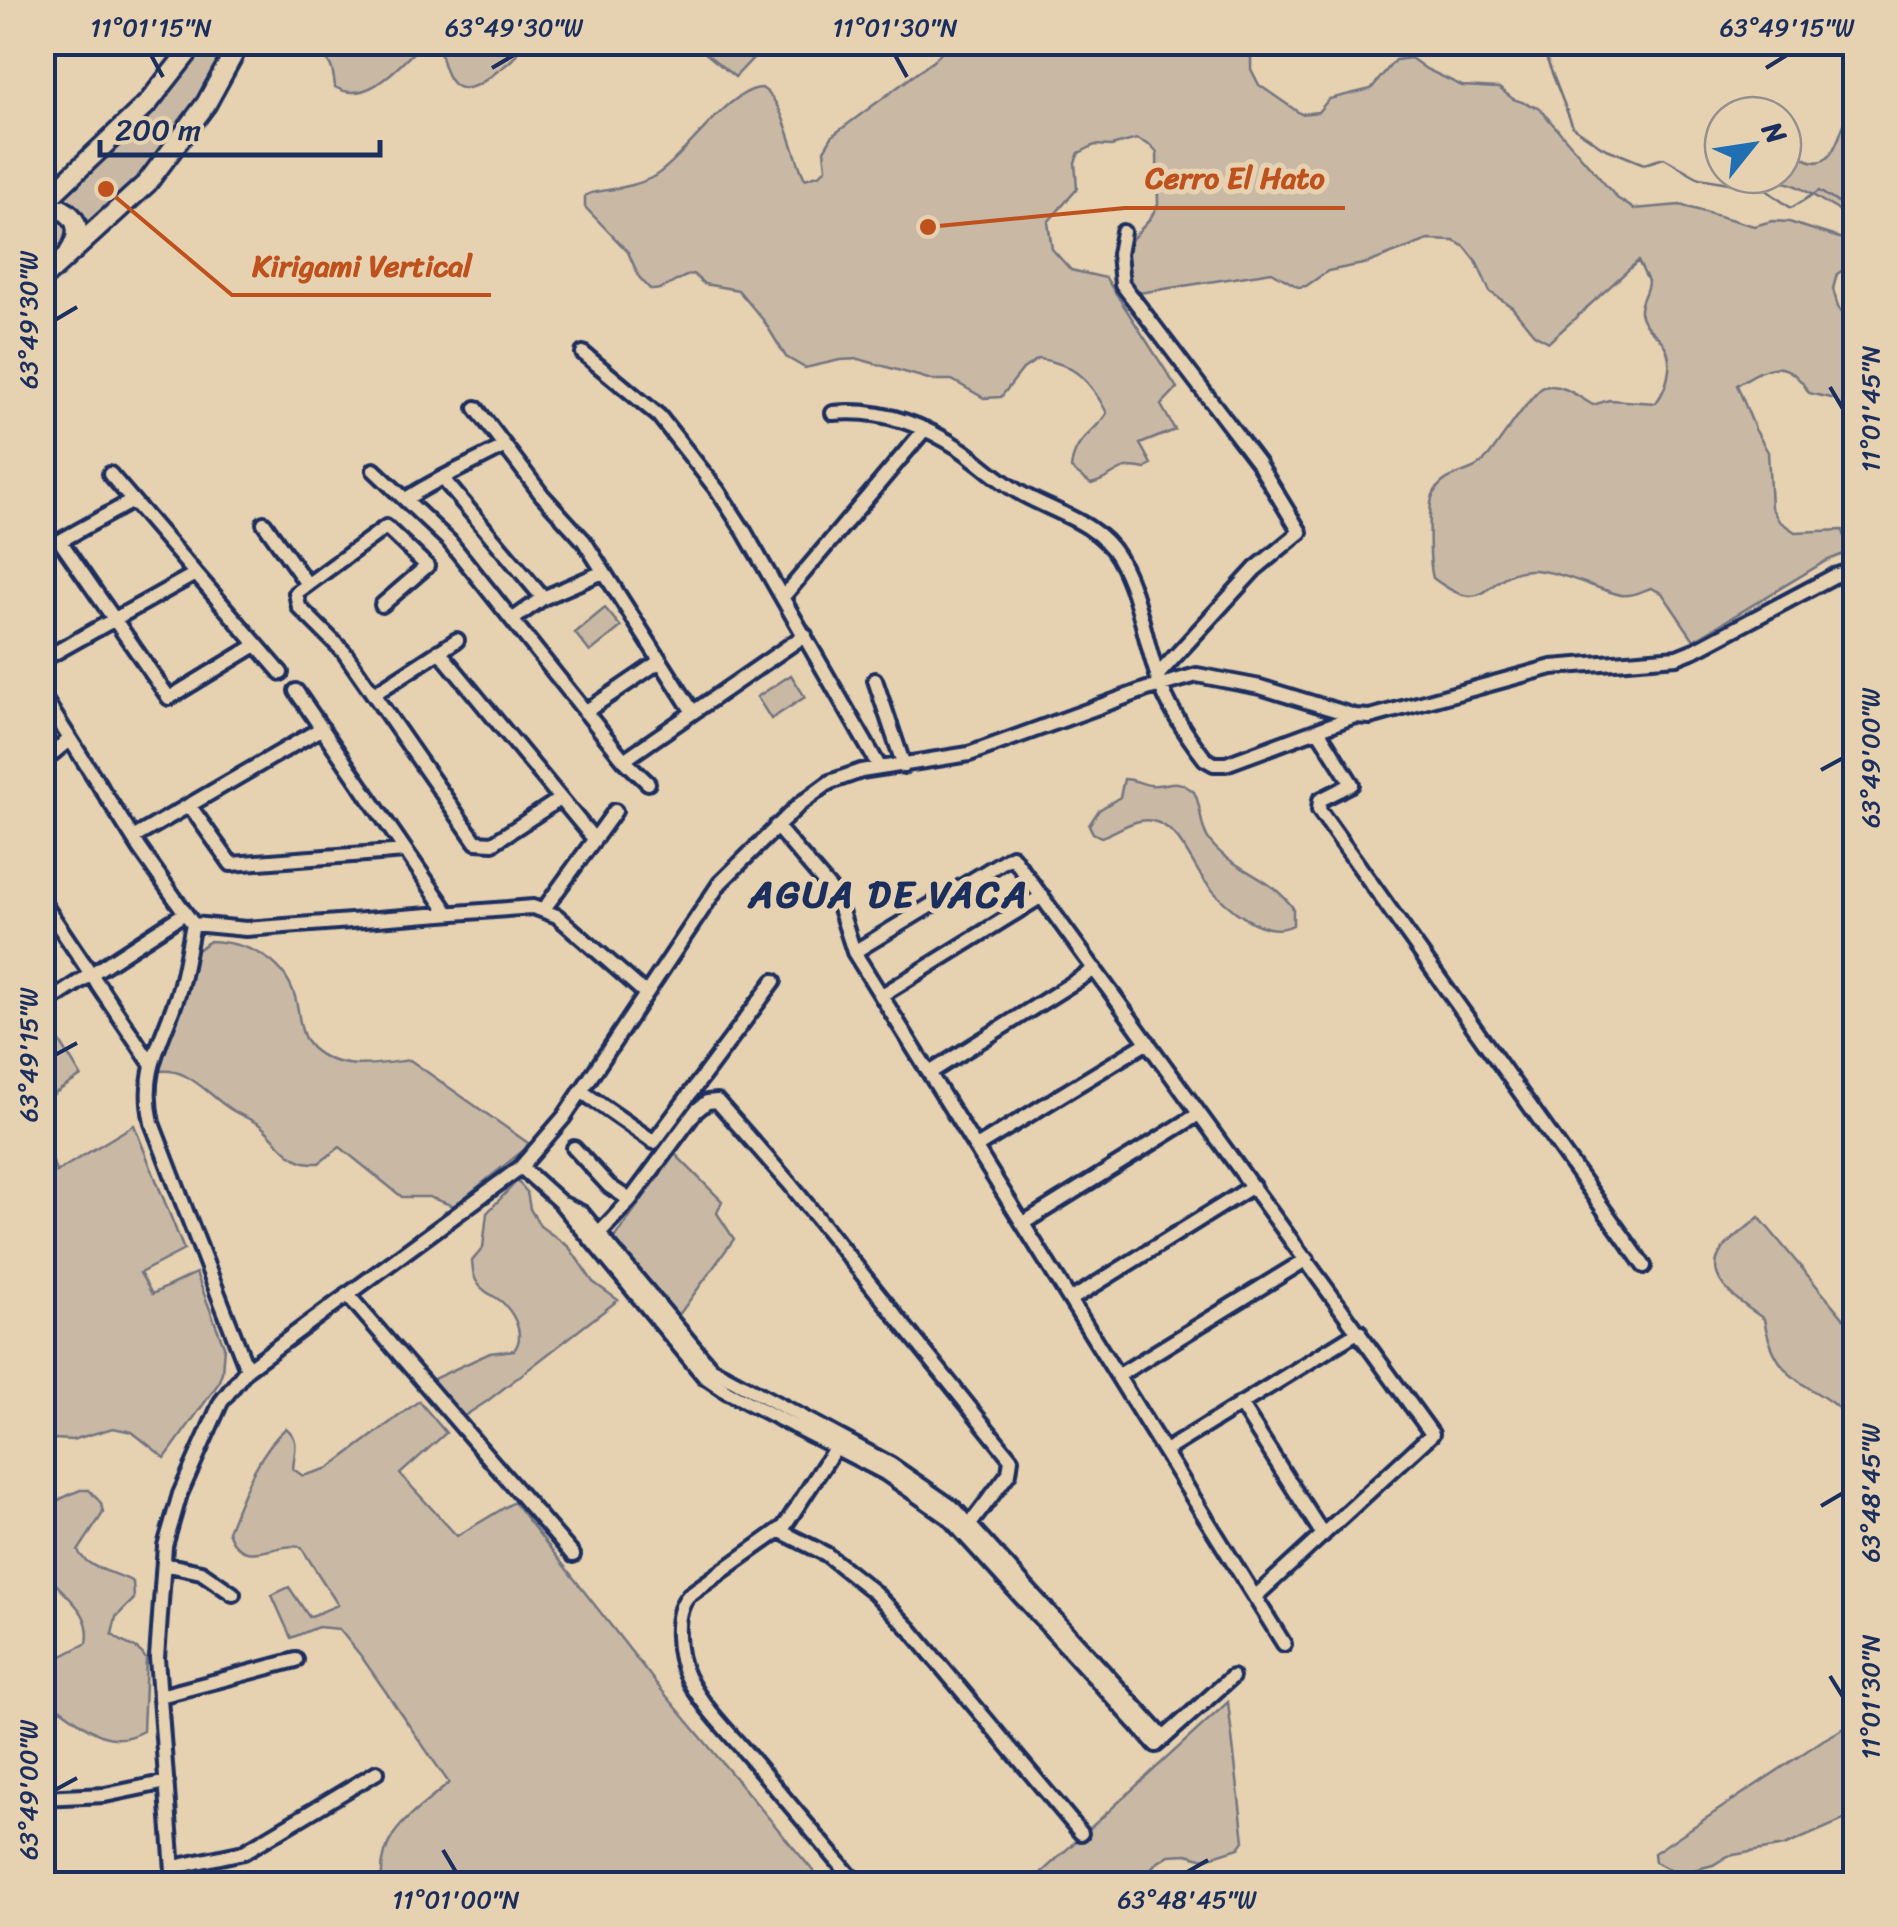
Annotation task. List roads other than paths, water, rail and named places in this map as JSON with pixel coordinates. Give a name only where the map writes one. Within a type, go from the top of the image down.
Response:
[{"type":"main road","points":[[42,207],[148,104],[196,42]]},
{"type":"main road","points":[[42,279],[148,183],[206,104],[240,42]]},
{"type":"main road","points":[[42,207],[61,209],[77,225],[75,242],[62,261]]},
{"type":"street","points":[[1123,232],[1119,254],[1122,284],[1258,463],[1300,532],[1255,569],[1158,680]]},
{"type":"street","points":[[583,353],[659,416],[744,530],[880,768]]},
{"type":"street","points":[[476,408],[542,495],[584,541],[693,712]]},
{"type":"street","points":[[833,413],[860,410],[890,415],[925,429],[963,451],[1021,494],[1079,521],[1100,537],[1116,554],[1128,578],[1158,680],[1200,751],[1214,764],[1226,764],[1355,716],[1392,712],[1552,667],[1676,656],[1697,649],[1822,582],[1856,570]]},
{"type":"street","points":[[783,597],[925,429]]},
{"type":"street","points":[[406,499],[429,483],[444,480],[505,446]]},
{"type":"street","points":[[374,470],[448,541],[624,760],[648,783]]},
{"type":"street","points":[[110,474],[281,673]]},
{"type":"street","points":[[444,480],[543,598]]},
{"type":"street","points":[[132,501],[60,541],[168,698],[256,645]]},
{"type":"street","points":[[264,523],[307,584]]},
{"type":"street","points":[[382,605],[427,566],[386,527],[296,593],[299,608],[344,652],[480,844],[500,840],[560,798]]},
{"type":"street","points":[[512,620],[543,598],[603,572]]},
{"type":"street","points":[[42,660],[194,574]]},
{"type":"street","points":[[624,760],[805,635]]},
{"type":"street","points":[[374,694],[456,640]]},
{"type":"street","points":[[439,652],[594,839]]},
{"type":"street","points":[[585,712],[660,661]]},
{"type":"street","points":[[174,1884],[157,1658],[164,1564],[170,1524],[180,1494],[221,1402],[247,1370],[521,1167],[546,1141],[720,883],[776,826],[830,782],[861,770],[969,754],[1158,680],[1217,677],[1355,716]]},
{"type":"street","points":[[875,680],[904,766]]},
{"type":"street","points":[[296,691],[447,912]]},
{"type":"street","points":[[42,695],[189,919],[180,989],[152,1065],[146,1095],[152,1123],[247,1370]]},
{"type":"street","points":[[133,838],[322,728]]},
{"type":"street","points":[[1318,730],[1352,784],[1320,800],[1319,810],[1644,1266]]},
{"type":"street","points":[[42,762],[70,738]]},
{"type":"street","points":[[189,805],[231,864],[406,851]]},
{"type":"street","points":[[544,909],[615,811]]},
{"type":"street","points":[[776,826],[836,896],[854,952],[1284,1644]]},
{"type":"street","points":[[854,952],[1012,856],[1432,1434],[1255,1597]]},
{"type":"street","points":[[882,995],[1042,896]]},
{"type":"street","points":[[42,900],[152,1065]]},
{"type":"street","points":[[42,1006],[189,919],[246,929],[278,928],[512,906],[544,909],[557,916],[645,993]]},
{"type":"street","points":[[931,1072],[1095,968]]},
{"type":"street","points":[[581,1091],[654,1142],[774,980]]},
{"type":"street","points":[[978,1146],[1148,1042]]},
{"type":"street","points":[[596,1238],[701,1106],[712,1101],[722,1105],[1011,1459],[1009,1473],[968,1528]]},
{"type":"street","points":[[1025,1222],[1199,1114]]},
{"type":"street","points":[[574,1148],[609,1186],[630,1200]]},
{"type":"street","points":[[521,1167],[560,1202],[582,1213],[596,1238],[711,1368],[838,1443],[928,1488],[1160,1741],[1232,1677]]},
{"type":"street","points":[[1072,1300],[1253,1186]]},
{"type":"street","points":[[1119,1375],[1306,1259]]},
{"type":"street","points":[[347,1294],[573,1555]]},
{"type":"street","points":[[1165,1451],[1358,1331]]},
{"type":"street","points":[[1240,1404],[1323,1535]]},
{"type":"street","points":[[838,1443],[794,1516],[780,1531],[684,1601],[678,1626],[688,1678],[715,1716],[857,1884]]},
{"type":"street","points":[[780,1531],[826,1554],[874,1592],[1081,1833]]},
{"type":"street","points":[[164,1564],[201,1572],[233,1594]]},
{"type":"street","points":[[160,1696],[296,1660]]},
{"type":"street","points":[[174,1867],[244,1852],[377,1772]]},
{"type":"street","points":[[42,1798],[105,1796],[167,1782]]},
{"type":"waterway","points":[[1540,42],[1573,127],[1602,147],[1644,164],[1664,158],[1699,178],[1765,189],[1791,208],[1819,191],[1856,214]]},
{"type":"place","name":"Kirigami Vertical","points":[[106,189]]},
{"type":"place","name":"Cerro El Hato","points":[[928,227]]},
{"type":"district","name":"AGUA DE VACA","points":[[889,894]]}]
